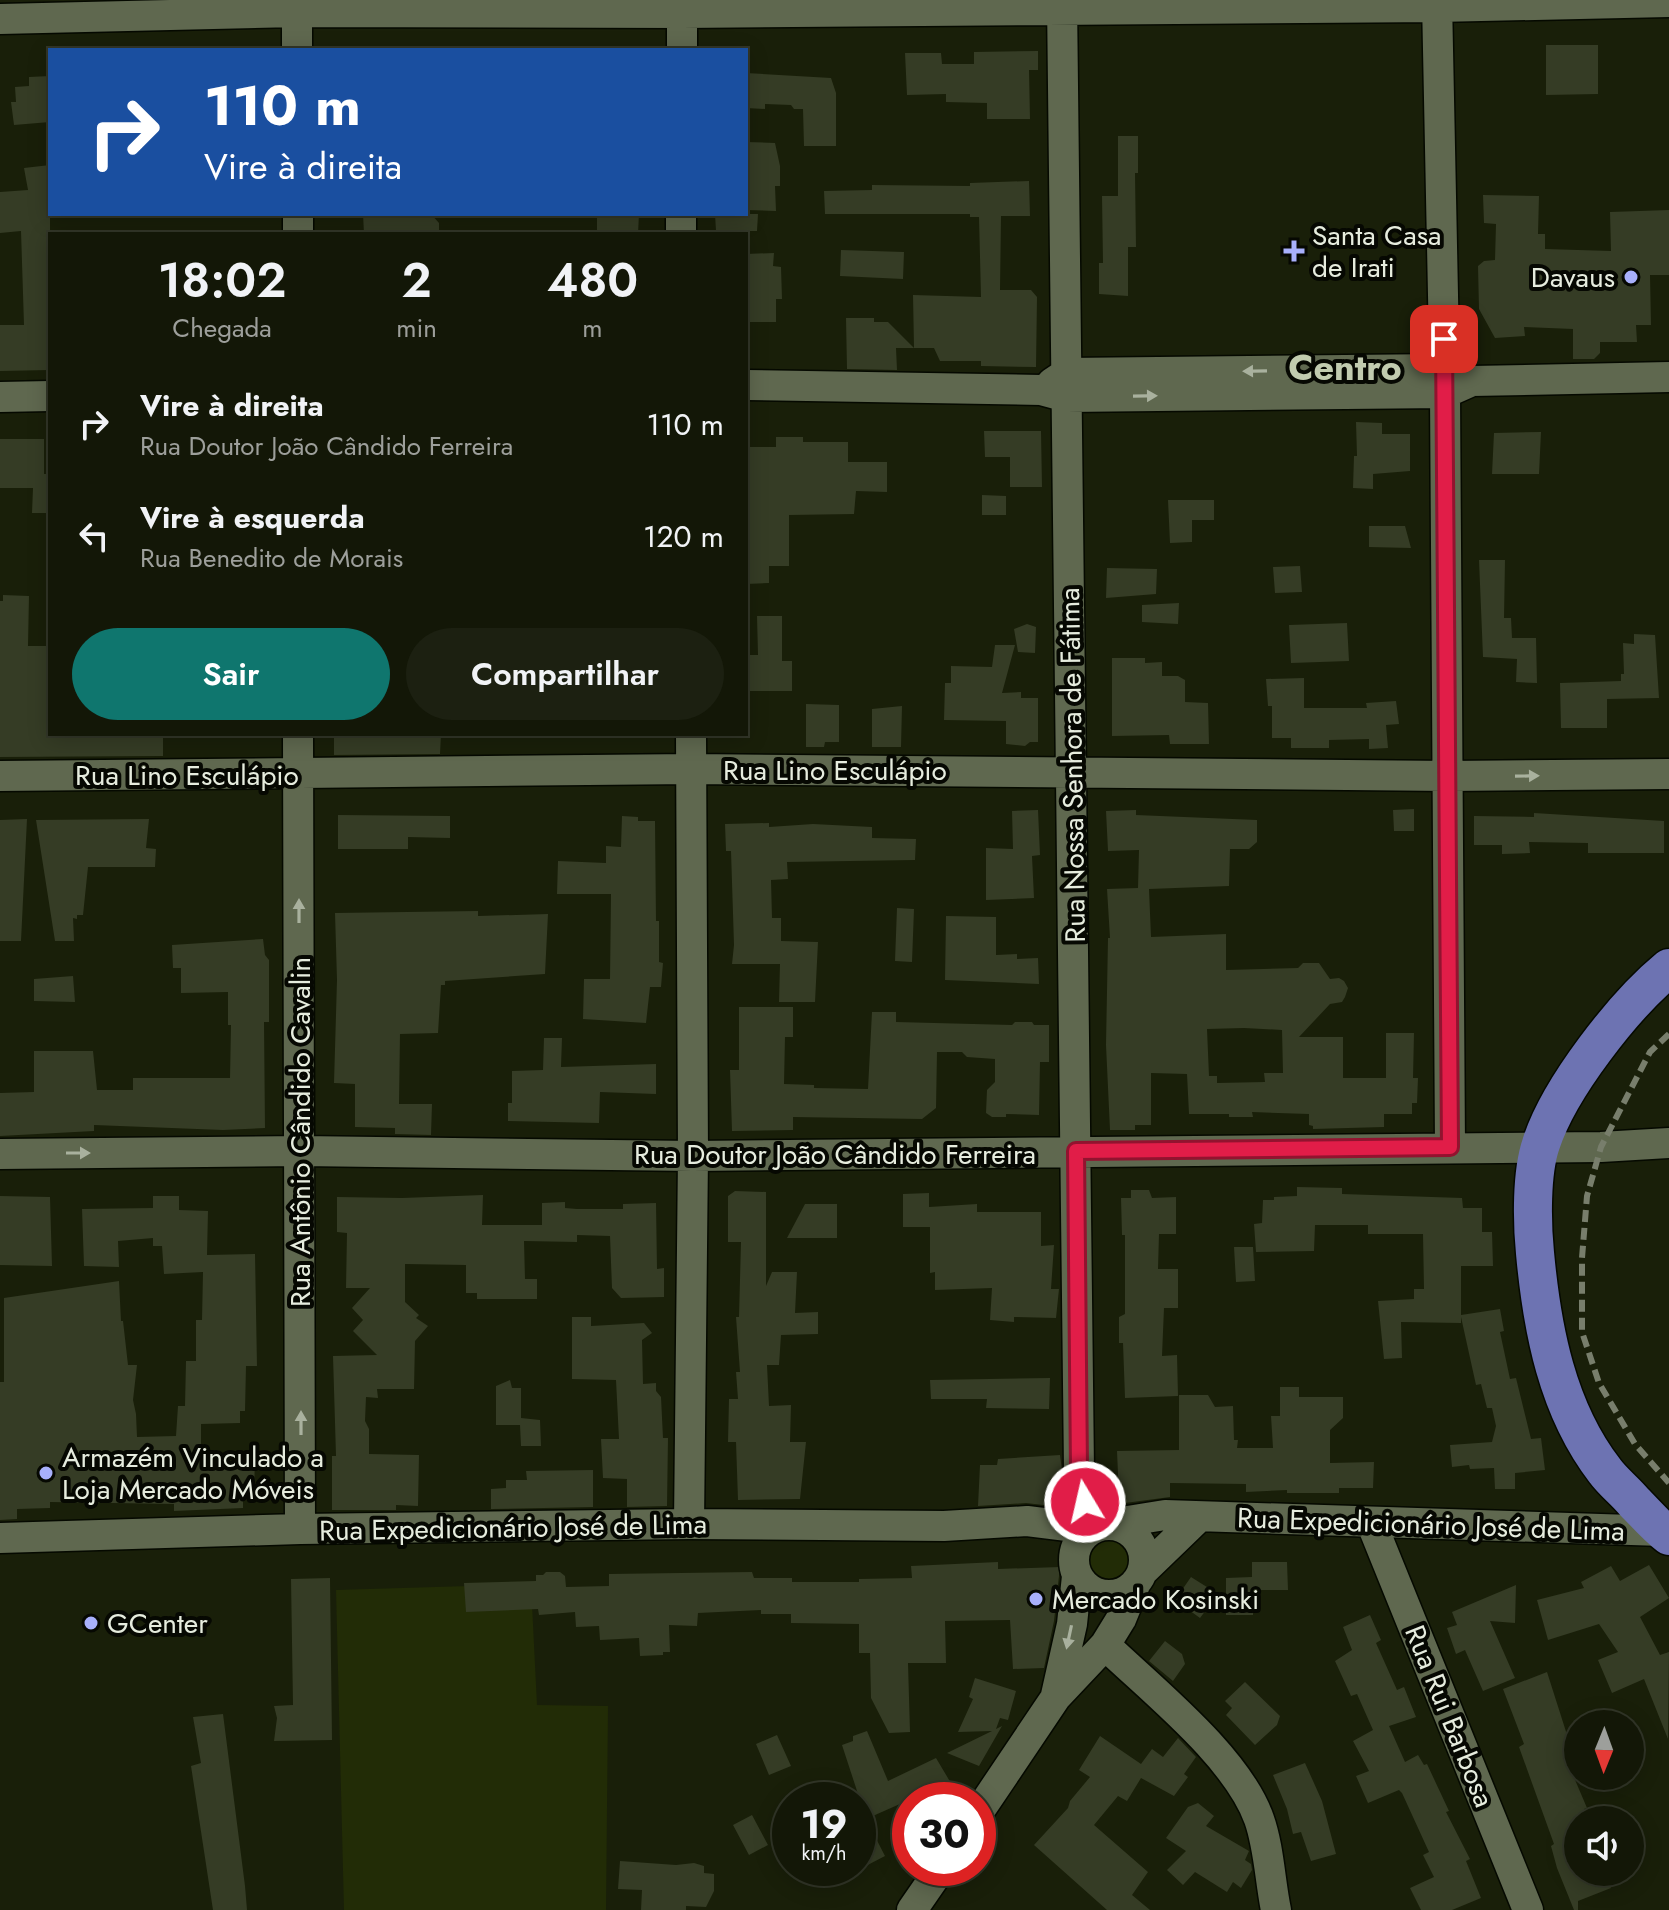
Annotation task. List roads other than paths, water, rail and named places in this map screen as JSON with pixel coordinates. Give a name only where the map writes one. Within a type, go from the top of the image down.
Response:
[{"type":"main road","points":[[1666,1533],[1605,1471],[1582,1436],[1564,1399],[1548,1343],[1532,1217],[1540,1146],[1559,1103],[1645,987],[1669,968]]},
{"type":"street","points":[[0,19],[82,9],[297,6],[1669,2]]},
{"type":"street","points":[[1437,4],[1454,381],[1449,776],[1450,1147]]},
{"type":"street","name":"Rua Nossa Senhora de Fátima","points":[[1062,5],[1059,387],[1072,771],[1079,1470],[1090,1542]]},
{"type":"street","points":[[297,6],[297,48]]},
{"type":"street","points":[[682,7],[682,48]]},
{"type":"street","points":[[748,385],[1059,387],[1669,377]]},
{"type":"street","points":[[0,397],[48,396]]},
{"type":"street","name":"Rua Antônio Cândido Cavalin","points":[[298,736],[300,1529]]},
{"type":"street","points":[[689,1524],[693,1156],[691,736]]},
{"type":"street","name":"Rua Lino Esculápio","points":[[0,776],[693,769],[1449,776],[1669,774]]},
{"type":"street","name":"Rua Doutor João Cândido Ferreira","points":[[0,1154],[301,1151],[693,1156],[1601,1147],[1669,1143]]},
{"type":"street","name":"Rua Expedicionário José de Lima","points":[[0,1538],[300,1529],[689,1524],[944,1526],[1027,1521],[1090,1542],[1165,1515],[1666,1533]]},
{"type":"street","name":"Rua Expedicionário José de Lima","points":[[1139,1577],[1199,1517]]},
{"type":"street","name":"Rua Rui Barbosa","points":[[1371,1522],[1528,1910]]},
{"type":"street","points":[[996,1786],[1056,1697],[1105,1645],[1121,1619],[1139,1577],[1142,1550],[1129,1531],[1090,1542]]},
{"type":"street","points":[[1090,1542],[1085,1586],[1106,1595],[1127,1589],[1139,1577]]},
{"type":"street","points":[[1056,1697],[1090,1542]]},
{"type":"street","points":[[1105,1645],[1214,1749],[1244,1786],[1260,1821],[1276,1910]]},
{"type":"street","points":[[912,1910],[929,1886]]},
{"type":"railway","points":[[1669,1034],[1650,1052],[1601,1147],[1587,1196],[1582,1258],[1582,1332],[1599,1383],[1635,1444],[1669,1483]]},
{"type":"place","name":"Santa Casa de Irati","points":[[1294,251]]},
{"type":"place","name":"Davaus","points":[[1631,277]]},
{"type":"place","name":"Armazém Vinculado a Loja Mercado Móveis","points":[[46,1473]]},
{"type":"place","name":"Mercado Kosinski","points":[[1036,1599]]},
{"type":"place","name":"GCenter","points":[[91,1623]]},
{"type":"district","name":"Centro","points":[[1345,367]]}]
